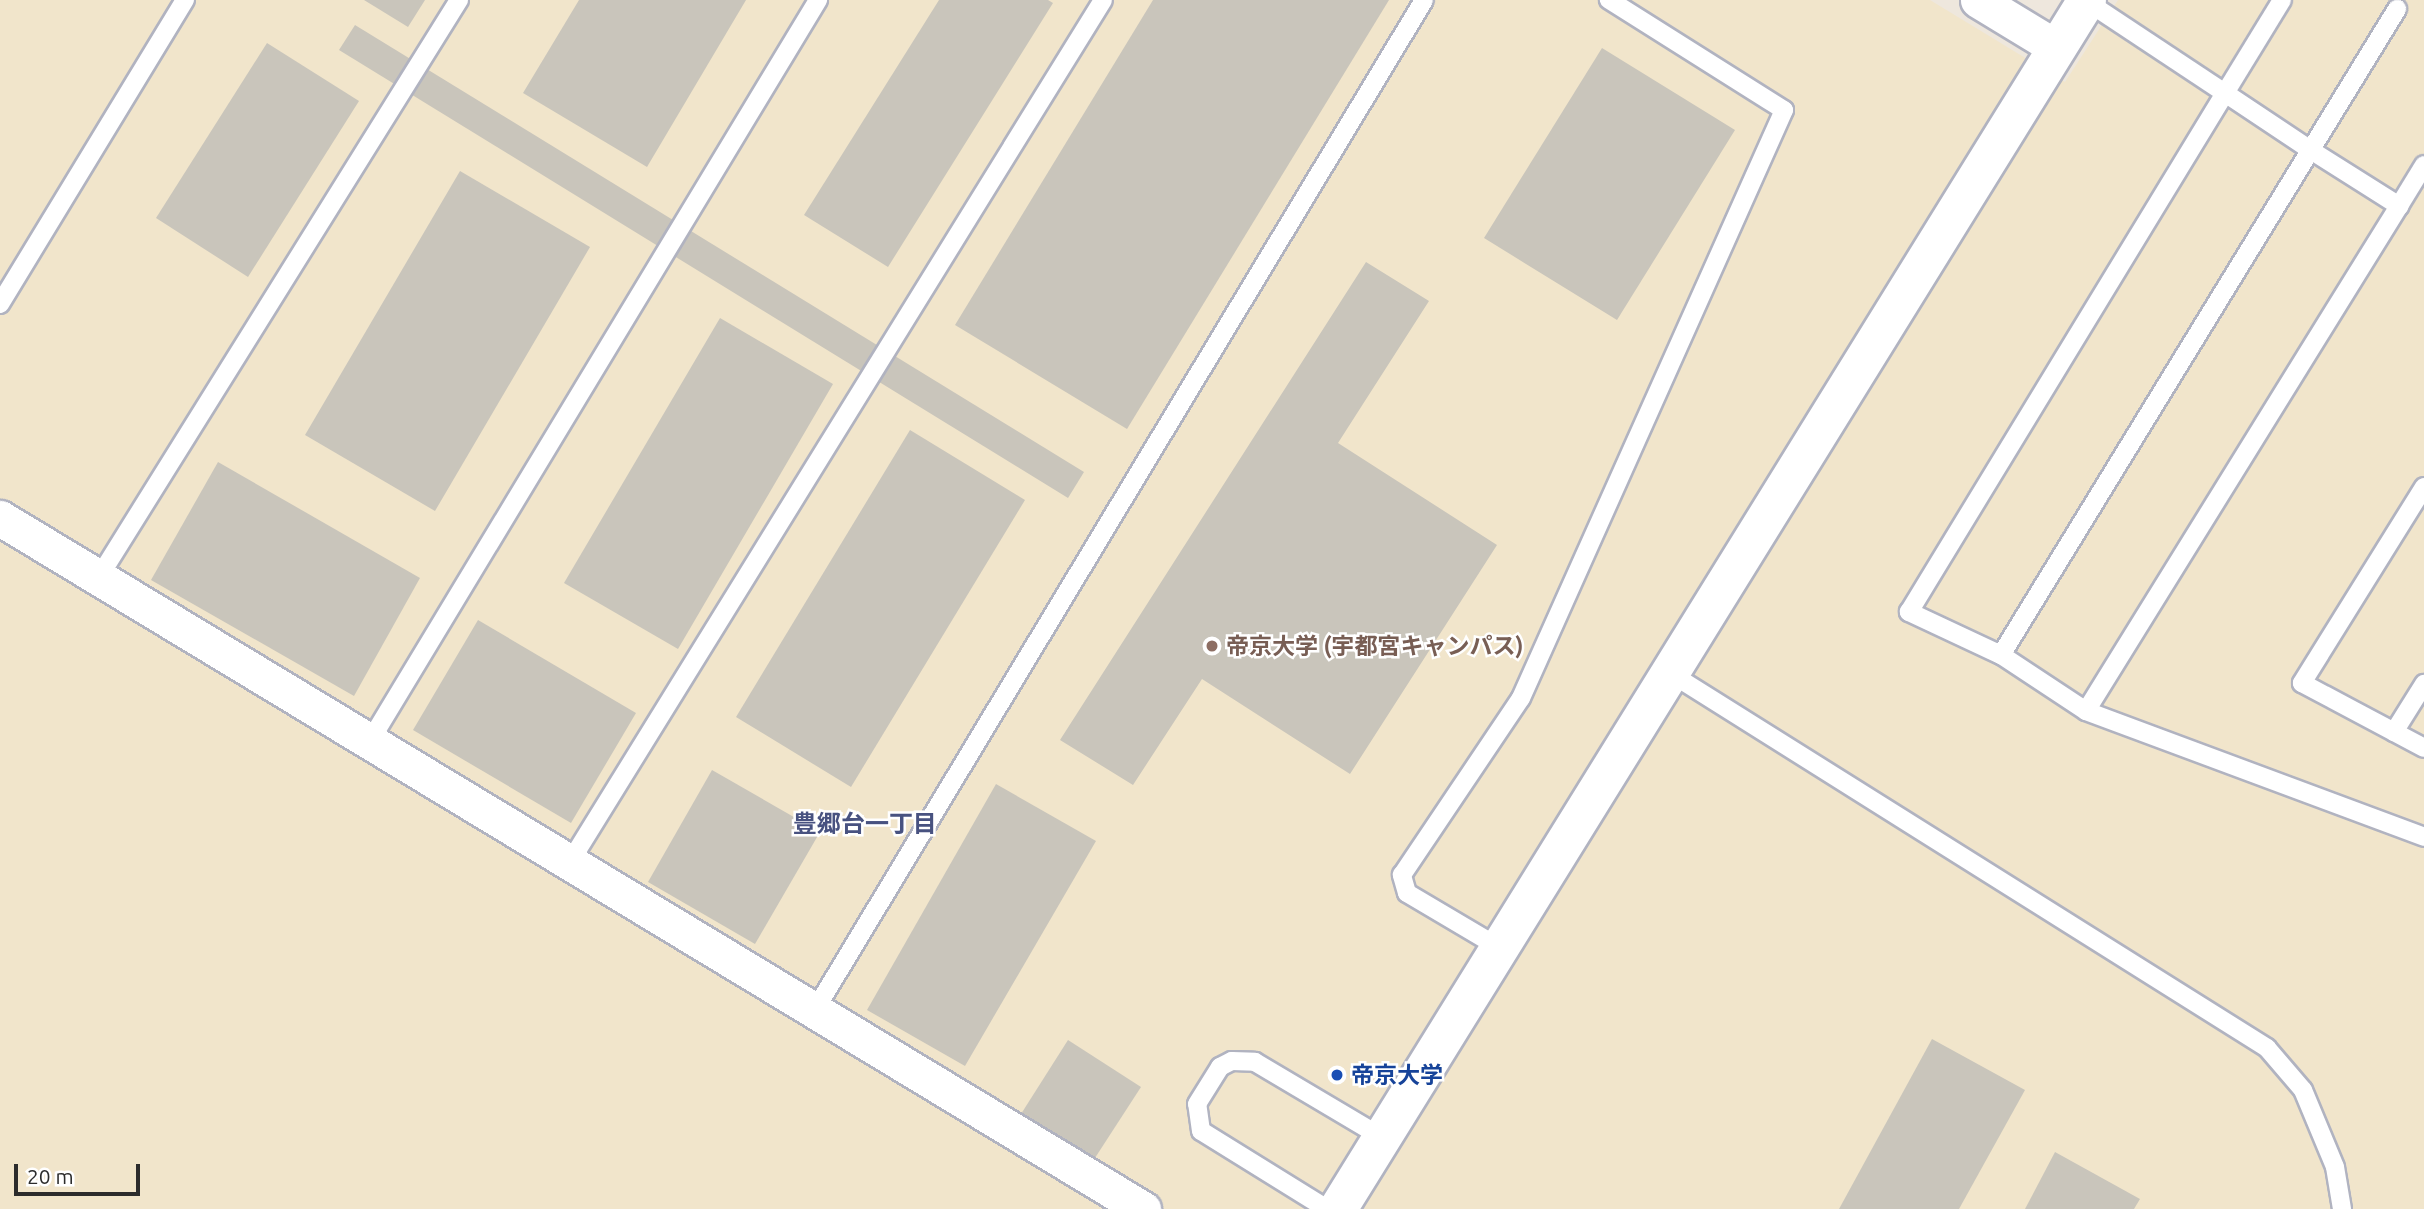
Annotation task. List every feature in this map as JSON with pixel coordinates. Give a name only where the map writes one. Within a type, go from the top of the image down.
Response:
[{"type":"street","points":[[1978,0],[2057,48]]},
{"type":"street","points":[[1338,1209],[2086,0]]},
{"type":"street","points":[[0,518],[1143,1209]]},
{"type":"lane","points":[[0,304],[186,0]]},
{"type":"lane","points":[[99,577],[459,0]]},
{"type":"lane","points":[[370,741],[818,0]]},
{"type":"lane","points":[[570,862],[1103,0]]},
{"type":"lane","points":[[815,1010],[1424,0]]},
{"type":"lane","points":[[1500,948],[1407,893],[1402,875],[1521,698],[1784,110],[1609,0]]},
{"type":"lane","points":[[2086,0],[2399,206]]},
{"type":"lane","points":[[2282,0],[1909,612],[2001,655],[2086,711],[2424,837]]},
{"type":"lane","points":[[2001,655],[2397,9]]},
{"type":"lane","points":[[2086,711],[2424,165]]},
{"type":"lane","points":[[2424,487],[2302,683],[2424,748]]},
{"type":"lane","points":[[1670,673],[2267,1048],[2302,1090],[2335,1167],[2342,1209]]},
{"type":"lane","points":[[2394,732],[2424,684]]},
{"type":"lane","points":[[1327,1209],[1202,1131],[1197,1104],[1220,1068],[1232,1061],[1255,1062],[1383,1138]]},
{"type":"shaded area","name":"帝京大学 (宇都宮キャンパス)","points":[[0,0],[1930,0],[2065,82],[2118,0],[2424,0],[2424,1209],[0,1209]]},
{"type":"building","points":[[364,0],[425,0],[408,27]]},
{"type":"building","points":[[579,0],[746,0],[647,167],[523,93]]},
{"type":"building","points":[[939,0],[1048,0],[1053,3],[888,267],[804,215]]},
{"type":"building","points":[[1153,0],[1389,0],[1127,429],[955,325]]},
{"type":"building","points":[[355,25],[1084,472],[1068,498],[339,50]]},
{"type":"building","points":[[267,43],[359,101],[248,277],[156,218]]},
{"type":"building","points":[[1602,48],[1735,130],[1617,320],[1484,238]]},
{"type":"building","points":[[460,171],[590,247],[435,511],[305,435]]},
{"type":"building","points":[[1366,262],[1429,301],[1338,443],[1497,545],[1350,774],[1202,679],[1133,785],[1060,740]]},
{"type":"building","points":[[720,318],[833,384],[678,649],[564,583]]},
{"type":"building","points":[[910,430],[1025,500],[851,787],[736,717]]},
{"type":"building","points":[[218,462],[420,578],[354,696],[151,580]]},
{"type":"building","points":[[478,620],[636,713],[571,823],[413,730]]},
{"type":"building","points":[[712,770],[820,832],[755,944],[648,882]]},
{"type":"building","points":[[996,784],[1096,841],[965,1066],[867,1010]]},
{"type":"building","points":[[1932,1039],[2025,1090],[1959,1209],[1839,1209]]},
{"type":"building","points":[[1068,1040],[1141,1087],[1093,1161],[1021,1114]]},
{"type":"building","points":[[2055,1152],[2140,1199],[2134,1209],[2025,1209]]},
{"type":"place","name":"帝京大学 (宇都宮キャンパス)","points":[[1212,646]]},
{"type":"place","name":"帝京大学","points":[[1337,1075]]},
{"type":"district","name":"豊郷台一丁目","points":[[865,824]]}]
